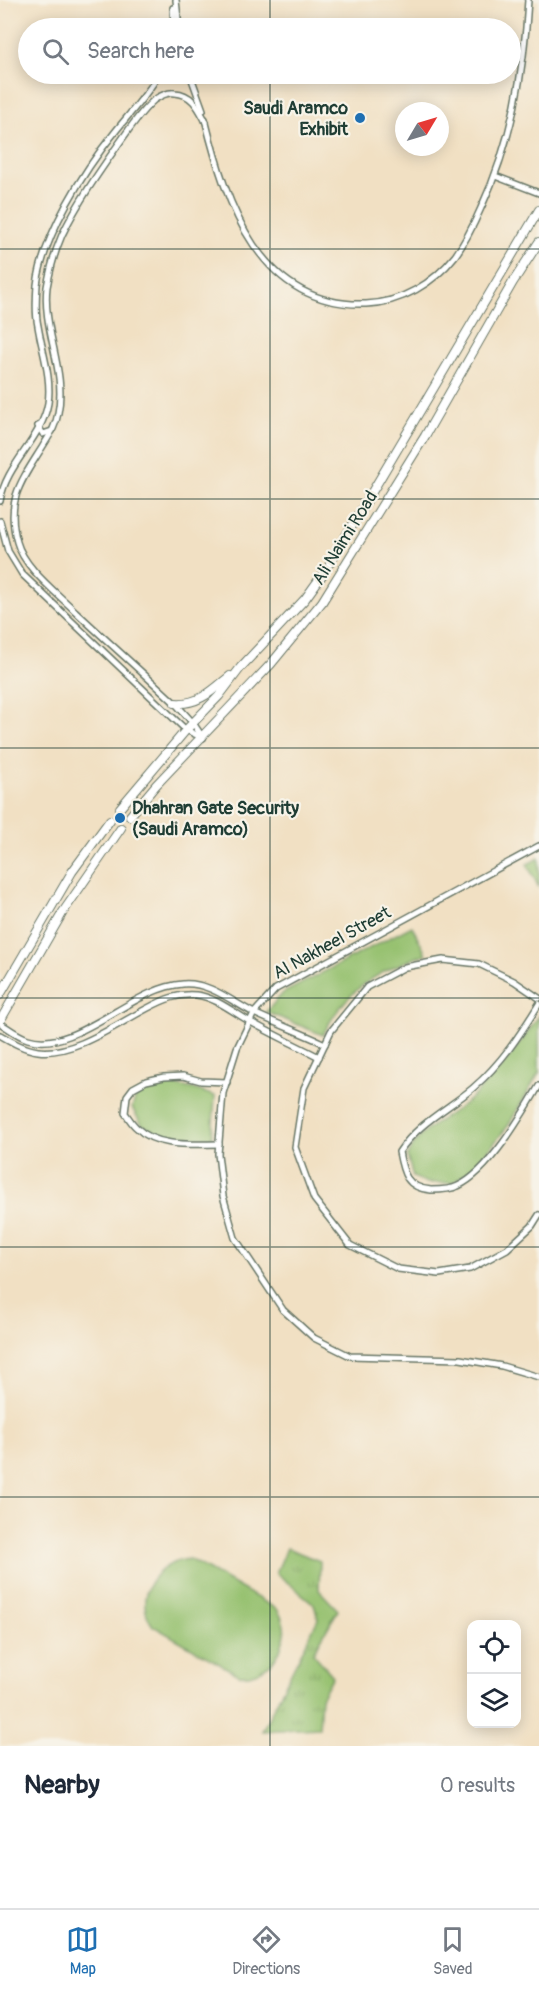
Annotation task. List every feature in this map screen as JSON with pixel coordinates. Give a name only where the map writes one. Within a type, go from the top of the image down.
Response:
[{"type":"main road","name":"Ali Naimi Road","points":[[330,562],[539,210]]},
{"type":"main road","name":"Ali Naimi Road","points":[[130,816],[156,785],[271,664],[303,627],[342,573],[425,436],[507,292],[539,242]]},
{"type":"main road","name":"Ali Naimi Road","points":[[120,808],[186,730],[219,696],[241,667],[305,599],[323,574]]},
{"type":"main road","points":[[175,703],[190,703],[204,697],[241,667]]},
{"type":"main road","points":[[126,800],[128,809],[137,808]]},
{"type":"main road","points":[[0,995],[66,882],[110,820]]},
{"type":"main road","points":[[0,1022],[63,912],[121,828]]},
{"type":"main road","points":[[99,835],[104,832],[108,833],[110,842]]},
{"type":"street","points":[[174,18],[175,0]]},
{"type":"street","points":[[175,0],[178,18]]},
{"type":"street","points":[[521,75],[528,0]]},
{"type":"street","points":[[0,501],[5,481],[38,426],[47,405],[48,377],[37,323],[37,309],[38,283],[53,232],[79,185],[113,134],[153,84]]},
{"type":"street","points":[[193,84],[218,167],[243,228],[257,251],[275,273],[290,284],[315,297],[354,304],[379,303],[412,292],[446,266],[464,243],[495,176],[520,84]]},
{"type":"street","points":[[202,738],[193,723],[175,703],[27,563],[17,542],[13,508],[18,486],[52,431],[59,410],[60,391],[46,304],[50,271],[62,236],[103,165],[140,116],[156,99],[164,94],[174,93],[189,97],[195,102],[206,122]]},
{"type":"street","points":[[495,176],[539,193]]},
{"type":"street","points":[[38,426],[43,434],[52,431]]},
{"type":"street","points":[[5,481],[9,478],[13,479],[18,486]]},
{"type":"street","points":[[0,521],[8,551],[22,574],[186,730],[202,738]]},
{"type":"street","name":"Al Nakheel Street","points":[[539,846],[276,990],[254,1013],[237,1048],[223,1093],[219,1144],[222,1196],[235,1238],[284,1310],[314,1338],[350,1356],[460,1359],[502,1366],[539,1377]]},
{"type":"street","points":[[539,998],[514,981],[479,964],[443,960],[405,967],[367,987],[331,1030],[304,1088],[296,1148],[314,1199],[350,1245],[398,1269],[439,1274],[470,1269],[507,1249],[532,1226],[539,1215]]},
{"type":"street","points":[[0,1022],[28,1039],[56,1041],[85,1028],[147,993],[184,984],[202,986],[218,992],[254,1013],[325,1044]]},
{"type":"street","points":[[0,1035],[26,1048],[37,1051],[58,1051],[79,1044],[162,1001],[180,995],[197,995],[218,1003],[250,1022],[319,1056]]},
{"type":"street","points":[[539,1004],[501,1062],[472,1089],[431,1118],[406,1142],[399,1152],[408,1181],[418,1189],[439,1190],[457,1186],[475,1175],[521,1116],[539,1086]]},
{"type":"street","points":[[219,1144],[182,1144],[155,1139],[137,1129],[125,1113],[127,1096],[133,1088],[146,1081],[164,1077],[183,1076],[201,1081],[227,1083]]},
{"type":"green space","points":[[539,858],[539,888],[527,864]]},
{"type":"green space","points":[[412,926],[426,954],[379,975],[353,993],[332,1019],[323,1035],[266,1012],[283,993]]},
{"type":"green space","points":[[539,1016],[539,1073],[508,1126],[475,1167],[452,1183],[427,1183],[413,1177],[407,1156],[417,1140],[476,1094],[507,1061]]},
{"type":"green space","points":[[169,1084],[215,1096],[212,1138],[167,1136],[142,1125],[132,1108],[136,1096],[150,1088]]},
{"type":"green space","points":[[287,1548],[320,1561],[319,1590],[338,1610],[313,1653],[333,1676],[321,1698],[319,1728],[262,1731],[318,1619],[314,1604],[276,1573]]},
{"type":"green space","points":[[190,1559],[277,1609],[282,1618],[285,1635],[280,1651],[271,1664],[258,1672],[239,1675],[153,1626],[147,1615],[145,1603],[146,1592],[151,1582],[167,1566]]},
{"type":"place","name":"Saudi Aramco Exhibit","points":[[360,118]]},
{"type":"place","name":"Dhahran Gate Security (Saudi Aramco)","points":[[120,818]]}]
